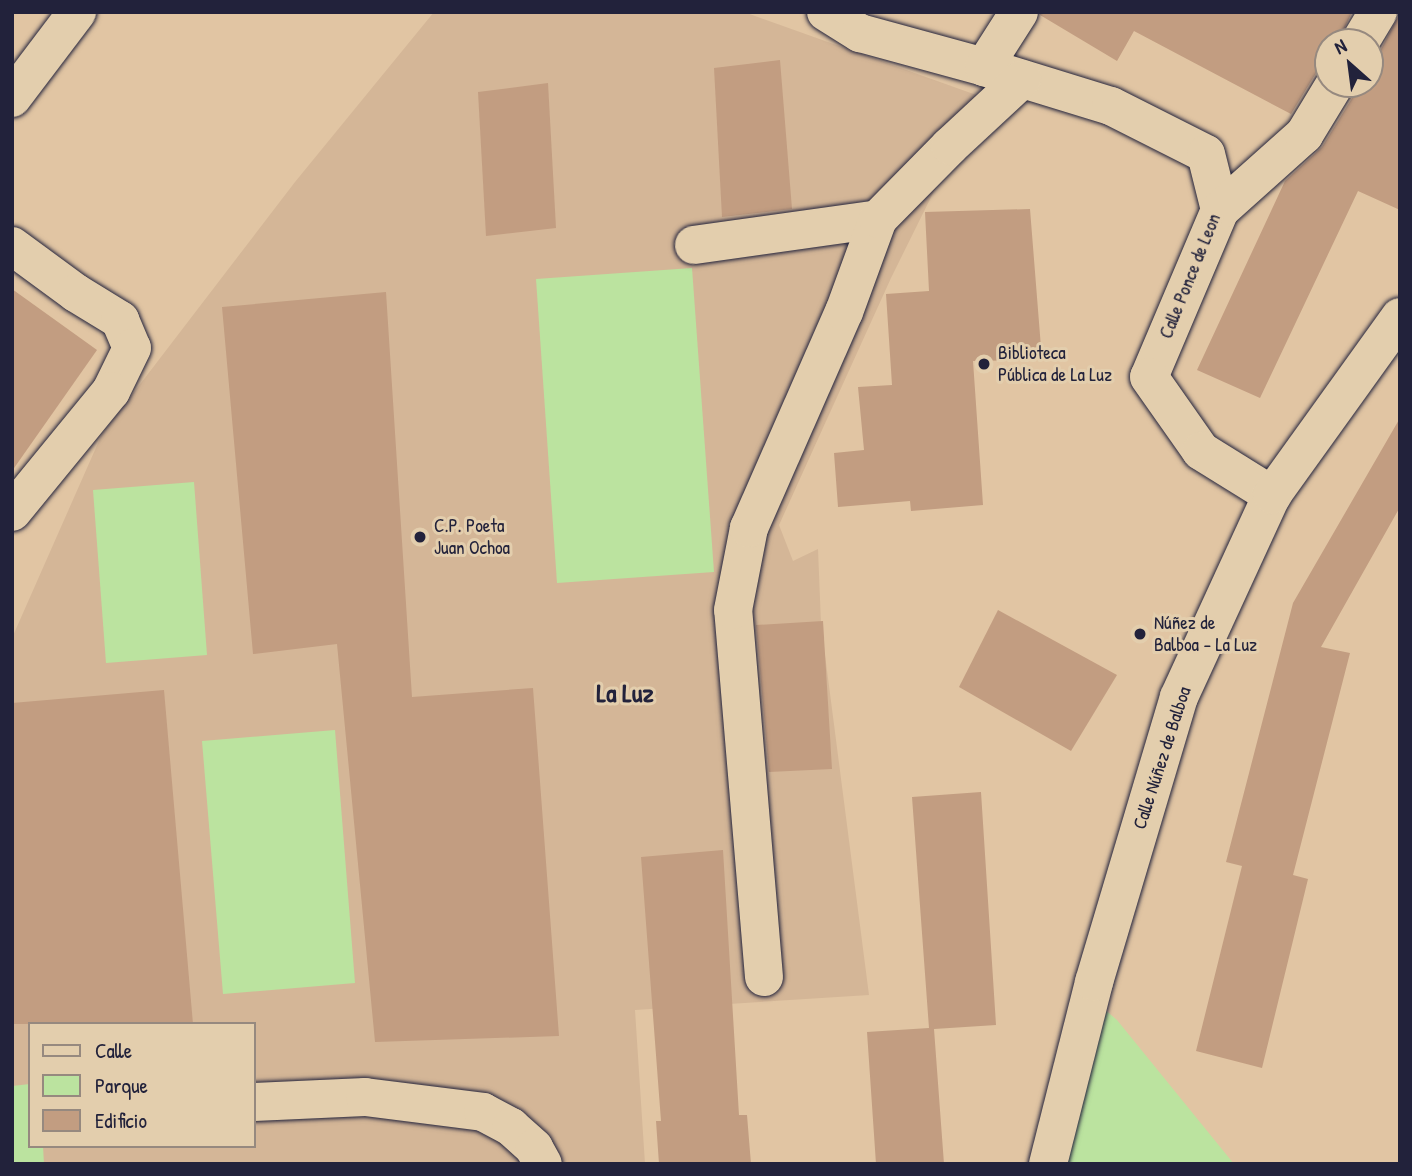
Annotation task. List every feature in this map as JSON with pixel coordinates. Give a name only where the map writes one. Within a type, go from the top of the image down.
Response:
[{"type":"street","points":[[12,98],[77,12]]},
{"type":"street","name":"Calle Ponce de Leon","points":[[826,12],[860,33],[984,66],[1111,106],[1206,154],[1220,211],[1149,377],[1201,451],[1272,495]]},
{"type":"street","points":[[984,66],[1019,12]]},
{"type":"street","points":[[1368,28],[1378,12]]},
{"type":"street","points":[[764,977],[733,610],[748,528],[844,312],[878,219],[950,146],[1022,79]]},
{"type":"street","points":[[1220,211],[1304,135],[1326,98]]},
{"type":"street","points":[[694,246],[878,219]]},
{"type":"street","points":[[12,246],[76,293],[121,320],[132,348],[111,391],[12,512]]},
{"type":"street","name":"Calle Núñez de Balboa","points":[[1048,1164],[1092,989],[1179,697],[1272,495],[1400,317]]},
{"type":"street","points":[[256,1102],[365,1097],[483,1112],[511,1126],[534,1148],[543,1164]]},
{"type":"shaded area","name":"C.P. Poeta Juan Ochoa","points":[[434,12],[744,12],[996,102],[939,181],[891,278],[779,525],[793,561],[818,549],[821,624],[869,995],[635,1010],[645,1164],[12,1164],[12,638],[102,434],[295,182]]},
{"type":"green space","points":[[692,268],[714,572],[557,583],[536,279]]},
{"type":"green space","points":[[194,482],[207,655],[106,663],[93,490]]},
{"type":"green space","points":[[335,730],[355,983],[223,994],[202,741]]},
{"type":"green space","points":[[1090,997],[1117,1020],[1234,1164],[1048,1164]]},
{"type":"green space","points":[[28,1084],[28,1148],[43,1148],[44,1164],[12,1164],[12,1086]]},
{"type":"building","points":[[1041,12],[1352,12],[1345,28],[1314,28],[1314,76],[1291,114],[1134,31],[1117,61],[1040,15]]},
{"type":"building","points":[[1400,13],[1400,210],[1358,191],[1260,398],[1197,370],[1285,181],[1322,147],[1352,98],[1384,98],[1384,43]]},
{"type":"building","points":[[780,60],[792,209],[722,217],[714,68]]},
{"type":"building","points":[[548,83],[556,228],[486,236],[478,92]]},
{"type":"building","points":[[1030,209],[1042,360],[973,361],[983,505],[911,511],[910,501],[838,507],[834,453],[864,450],[858,387],[892,385],[886,294],[929,291],[925,212]]},
{"type":"building","points":[[12,289],[97,350],[12,471]]},
{"type":"building","points":[[386,292],[412,697],[533,688],[559,1036],[375,1042],[337,644],[253,654],[222,307]]},
{"type":"building","points":[[1400,418],[1400,507],[1321,647],[1350,653],[1293,875],[1308,879],[1262,1068],[1196,1051],[1242,866],[1226,862],[1293,603]]},
{"type":"building","points":[[998,610],[1117,675],[1071,751],[959,687]]},
{"type":"building","points":[[823,621],[832,769],[769,772],[756,625]]},
{"type":"building","points":[[164,690],[193,1022],[12,1024],[12,703]]},
{"type":"building","points":[[981,792],[996,1025],[934,1029],[944,1164],[876,1164],[867,1032],[929,1028],[912,797]]},
{"type":"building","points":[[723,850],[739,1115],[747,1115],[751,1164],[659,1164],[656,1121],[661,1121],[641,857]]},
{"type":"place","name":"Biblioteca Pública de La Luz","points":[[984,364]]},
{"type":"place","name":"C.P. Poeta Juan Ochoa","points":[[420,537]]},
{"type":"place","name":"Núñez de Balboa - La Luz","points":[[1140,634]]},
{"type":"district","name":"La Luz","points":[[625,693]]}]
